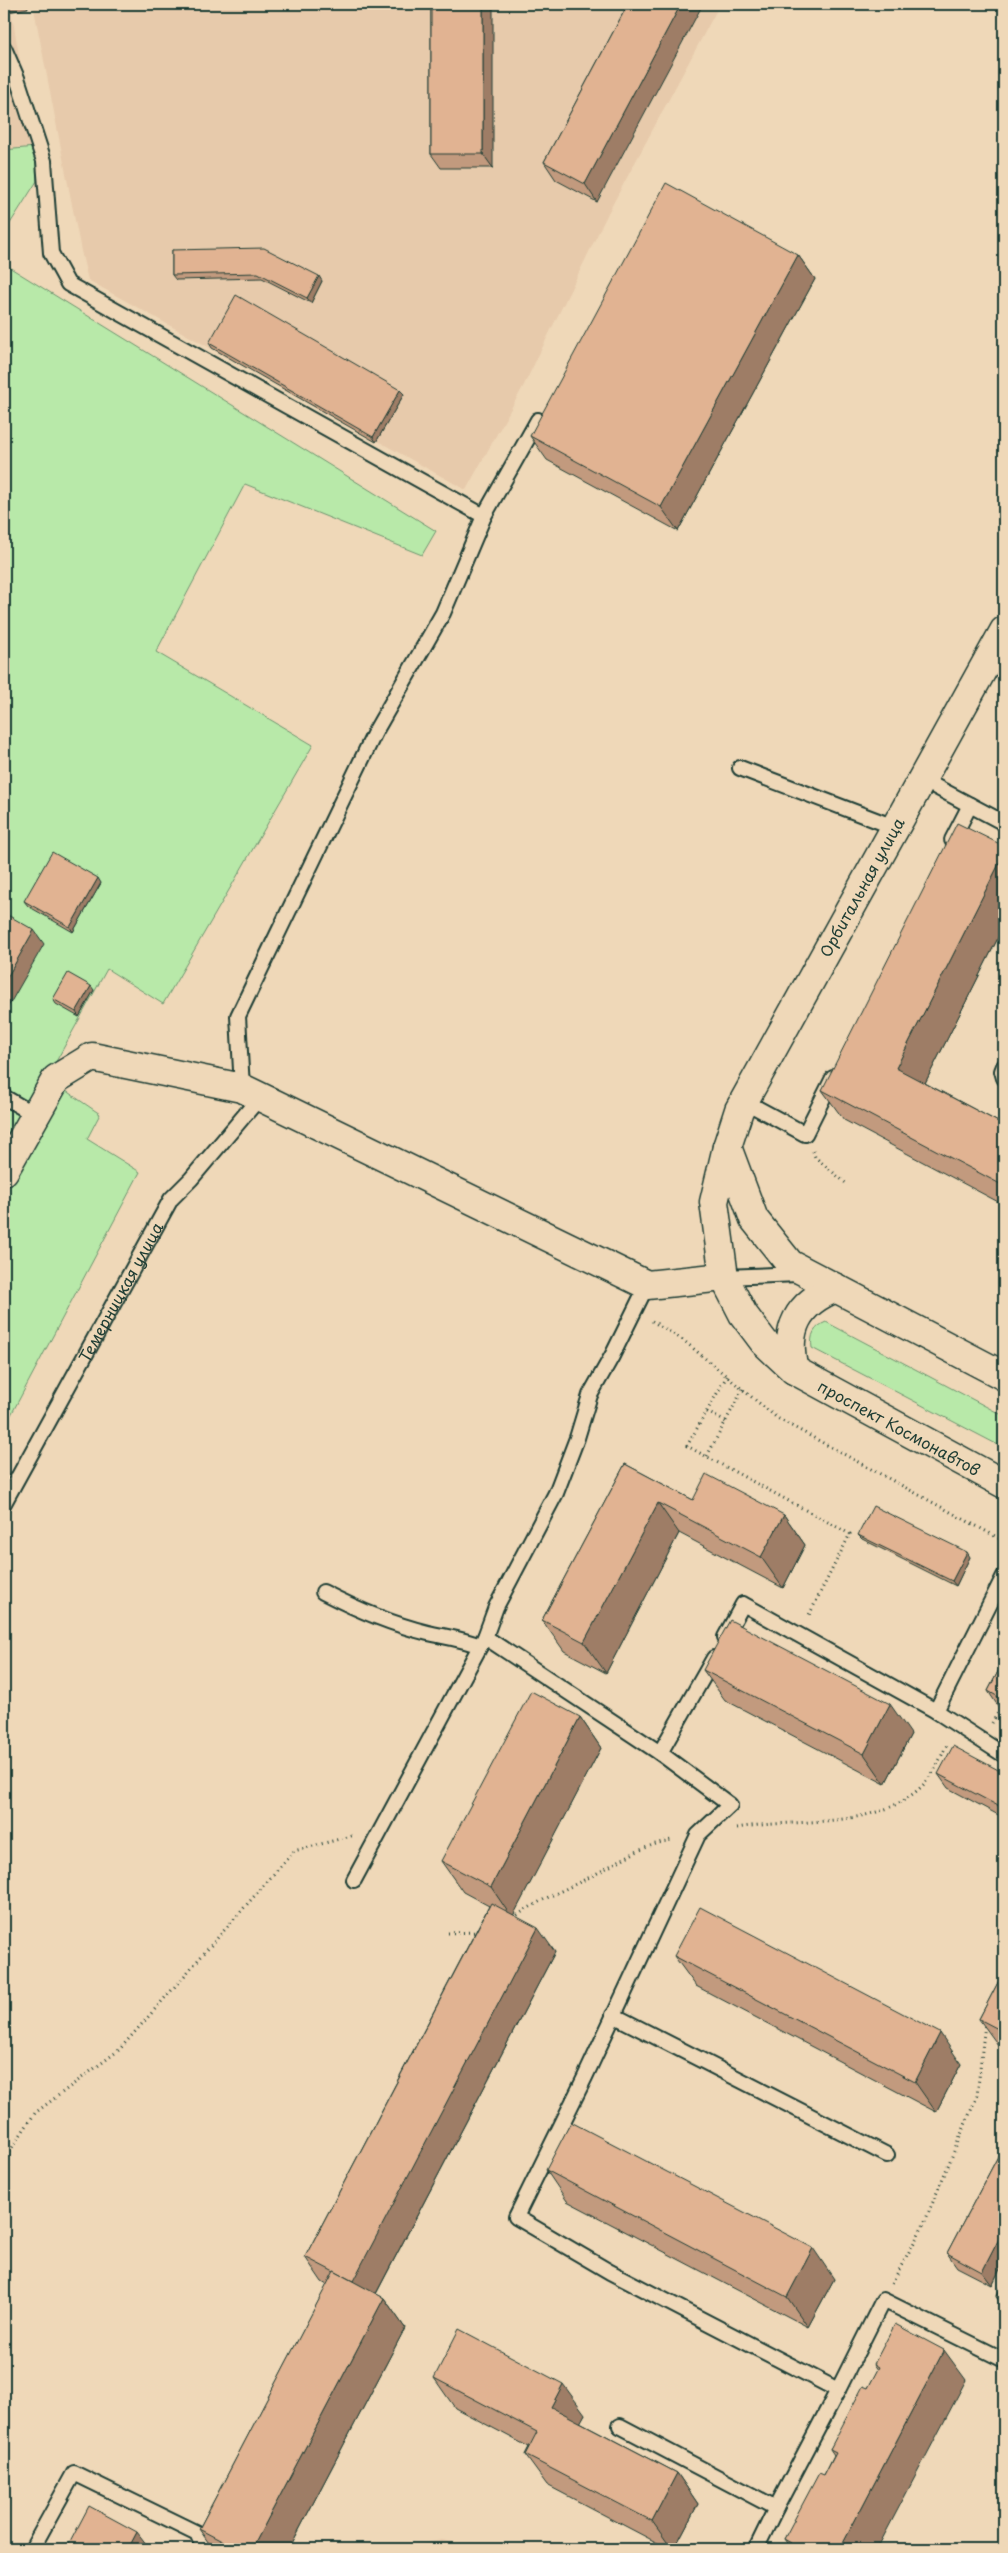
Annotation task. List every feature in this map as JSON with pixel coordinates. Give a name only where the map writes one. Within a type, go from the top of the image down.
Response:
[{"type":"main road","name":"Орбитальная улица","points":[[727,1147],[744,1101],[1004,631]]},
{"type":"main road","points":[[4,1171],[56,1079],[92,1057],[251,1092],[647,1285],[724,1276]]},
{"type":"main road","points":[[727,1147],[754,1219],[790,1264],[1004,1376]]},
{"type":"main road","name":"проспект Космонавтов","points":[[727,1147],[714,1202],[724,1276],[743,1314],[764,1342],[794,1370],[1004,1484]]},
{"type":"main road","points":[[794,1370],[790,1353],[791,1336],[796,1320],[806,1306],[819,1295],[836,1288]]},
{"type":"lane","points":[[4,48],[17,78],[44,161],[51,253],[68,284],[484,516]]},
{"type":"lane","points":[[251,1092],[238,1016],[375,732],[443,613],[484,516],[546,406]]},
{"type":"lane","points":[[740,768],[894,827]]},
{"type":"lane","points":[[921,779],[1004,823]]},
{"type":"lane","points":[[948,850],[970,805]]},
{"type":"lane","points":[[744,1101],[805,1134],[840,1063]]},
{"type":"lane","points":[[1004,1066],[1002,1071],[1004,1078]]},
{"type":"lane","name":"Темерницкая улица","points":[[4,1503],[171,1199],[191,1179],[251,1092]]},
{"type":"lane","points":[[4,1097],[35,1115]]},
{"type":"lane","points":[[724,1276],[808,1274]]},
{"type":"lane","points":[[354,1880],[482,1642],[496,1606],[556,1493],[577,1438],[590,1395],[612,1356],[647,1285]]},
{"type":"lane","points":[[936,1711],[1004,1576]]},
{"type":"lane","points":[[322,1592],[390,1622],[427,1633],[482,1642],[660,1753],[730,1805],[698,1835],[516,2217],[610,2272],[838,2390]]},
{"type":"lane","points":[[660,1753],[743,1604],[936,1711],[1004,1755]]},
{"type":"lane","points":[[613,2015],[887,2155]]},
{"type":"lane","points":[[756,2549],[883,2300],[1004,2360]]},
{"type":"lane","points":[[620,2426],[776,2508]]},
{"type":"lane","points":[[32,2549],[74,2473],[197,2533],[204,2549]]},
{"type":"path","points":[[805,1134],[816,1157],[848,1185]]},
{"type":"path","points":[[635,1310],[683,1340],[777,1418],[1004,1541]]},
{"type":"path","points":[[727,1376],[687,1446],[850,1534],[800,1634]]},
{"type":"path","points":[[707,1456],[744,1389]]},
{"type":"path","points":[[706,1412],[726,1422]]},
{"type":"path","points":[[4,2160],[35,2113],[119,2050],[294,1851],[382,1828]]},
{"type":"path","points":[[883,2300],[923,2226],[977,2096],[985,2021]]},
{"type":"shaded area","points":[[4,4],[10,4],[35,147],[4,150]]},
{"type":"shaded area","points":[[33,4],[720,4],[608,213],[524,385],[466,490],[88,280]]},
{"type":"shaded area","points":[[442,2540],[483,2549],[395,2549]]},
{"type":"green space","points":[[35,147],[37,181],[4,233],[4,150]]},
{"type":"green space","points":[[4,264],[436,531],[422,555],[245,484],[156,652],[313,745],[163,1004],[107,969],[47,1078],[100,1114],[87,1139],[140,1172],[4,1428]]},
{"type":"green space","points":[[826,1322],[1004,1416],[1004,1448],[812,1348],[814,1332],[818,1326]]},
{"type":"building","points":[[431,4],[483,4],[483,154],[431,154]]},
{"type":"building","points":[[628,4],[681,4],[585,184],[544,162]]},
{"type":"building","points":[[666,183],[798,255],[661,507],[530,436]]},
{"type":"building","points":[[264,248],[319,276],[307,298],[258,273],[172,275],[172,250]]},
{"type":"building","points":[[236,295],[400,390],[373,437],[209,343]]},
{"type":"building","points":[[957,823],[1004,846],[1004,854],[896,1068],[1004,1125],[1004,1186],[822,1090]]},
{"type":"building","points":[[52,852],[98,878],[70,927],[24,901]]},
{"type":"building","points":[[4,913],[34,930],[4,983]]},
{"type":"building","points":[[68,973],[91,986],[76,1012],[53,999]]},
{"type":"building","points":[[625,1464],[693,1500],[706,1474],[784,1515],[761,1557],[658,1503],[584,1642],[542,1620]]},
{"type":"building","points":[[873,1506],[967,1552],[952,1581],[858,1535]]},
{"type":"building","points":[[730,1620],[890,1704],[864,1754],[703,1670]]},
{"type":"building","points":[[1004,1660],[1004,1700],[988,1691]]},
{"type":"building","points":[[531,1691],[580,1717],[491,1887],[441,1861]]},
{"type":"building","points":[[953,1746],[1004,1773],[1004,1809],[938,1774]]},
{"type":"building","points":[[491,1903],[538,1928],[353,2281],[305,2257]]},
{"type":"building","points":[[700,1907],[940,2033],[915,2082],[674,1956]]},
{"type":"building","points":[[1004,1971],[1004,2032],[979,2019]]},
{"type":"building","points":[[571,2122],[813,2248],[787,2297],[546,2170]]},
{"type":"building","points":[[1004,2145],[1004,2229],[982,2272],[947,2253]]},
{"type":"building","points":[[334,2271],[384,2298],[252,2549],[237,2549],[199,2529]]},
{"type":"building","points":[[1004,2282],[1004,2301],[996,2297]]},
{"type":"building","points":[[895,2324],[944,2350],[840,2549],[787,2549],[791,2543],[784,2539],[819,2473],[824,2475],[836,2452],[830,2449],[863,2386],[868,2388],[879,2367],[874,2364]]},
{"type":"building","points":[[459,2329],[563,2384],[551,2407],[677,2473],[652,2521],[525,2455],[537,2432],[434,2378]]},
{"type":"building","points":[[89,2506],[137,2532],[128,2549],[72,2549],[68,2546]]}]
